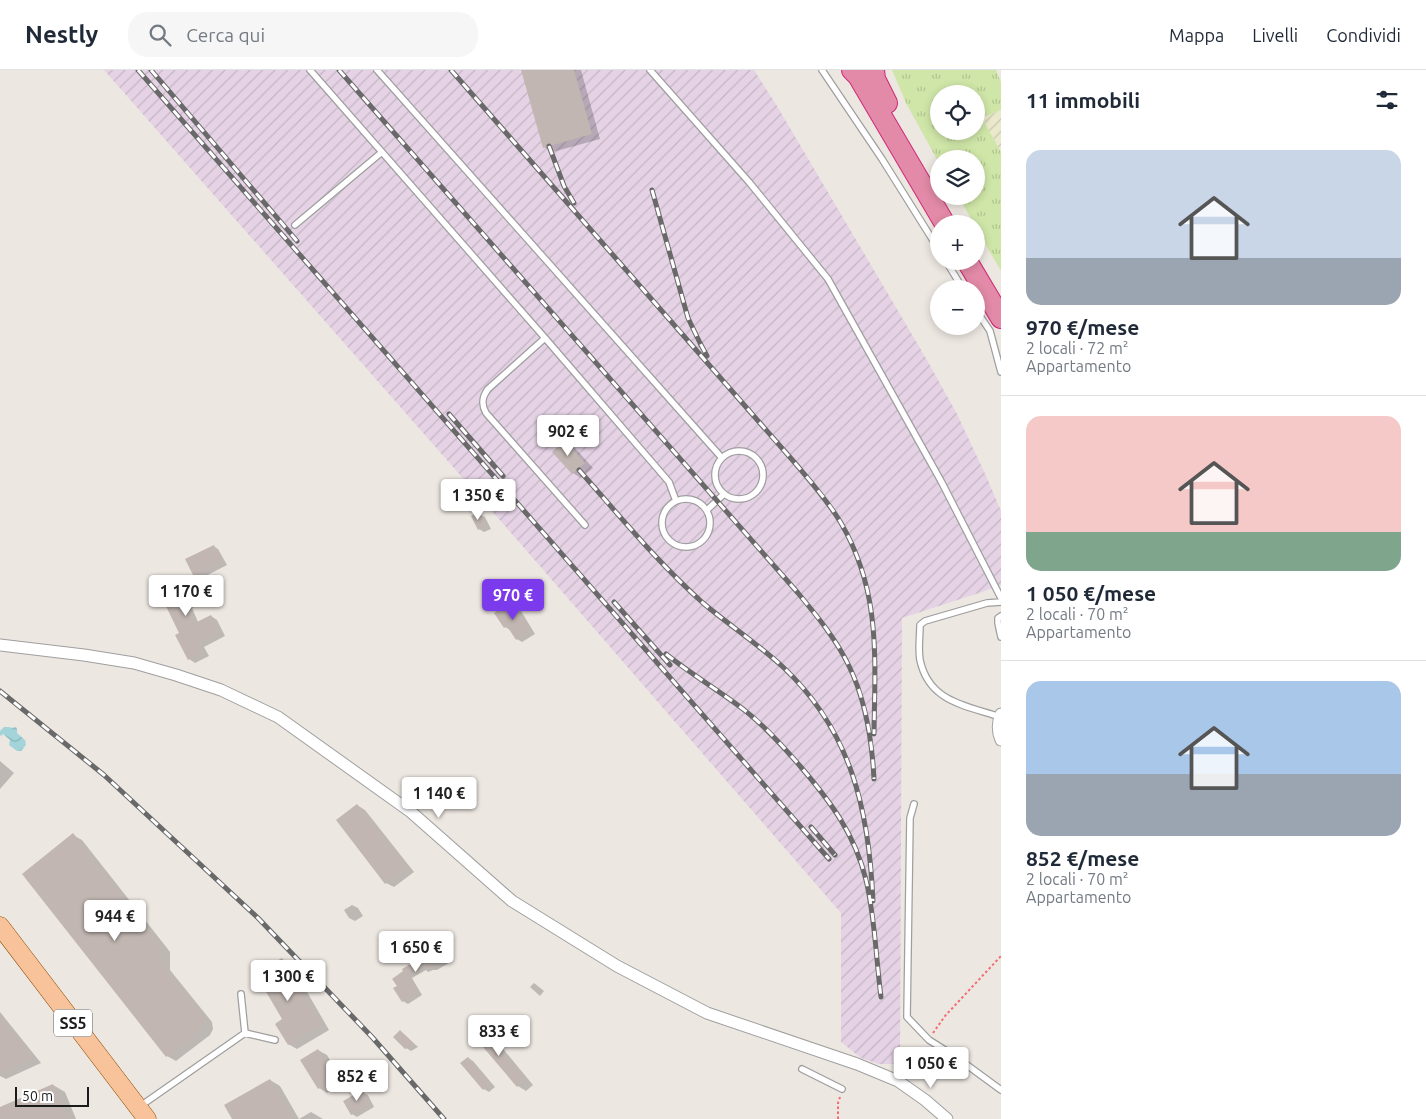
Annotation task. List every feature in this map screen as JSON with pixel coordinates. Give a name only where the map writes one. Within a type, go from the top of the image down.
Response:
[{"type":"highway","points":[[864,73],[896,121],[930,180]]},
{"type":"highway","points":[[864,73],[941,215]]},
{"type":"highway","points":[[985,269],[1001,291]]},
{"type":"highway","points":[[973,270],[1001,318]]},
{"type":"highway","points":[[984,270],[1001,301]]},
{"type":"main road","name":"SS5","points":[[2,931],[143,1114]]},
{"type":"street","points":[[0,645],[134,663],[222,690],[278,717],[411,812],[512,901],[617,966],[707,1012],[856,1064],[898,1081],[925,1100],[947,1119]]},
{"type":"street","points":[[1000,715],[998,733],[1001,740]]},
{"type":"lane","points":[[310,70],[669,482],[676,501]]},
{"type":"lane","points":[[377,70],[722,458]]},
{"type":"lane","points":[[650,70],[750,182],[828,279],[941,481],[1001,600],[925,621],[920,625],[920,658],[924,673],[933,688],[942,696],[1000,715]]},
{"type":"lane","points":[[822,70],[882,159],[930,236]]},
{"type":"lane","points":[[296,225],[382,152]]},
{"type":"lane","points":[[985,324],[990,331],[1001,372]]},
{"type":"lane","points":[[545,338],[488,389],[482,403],[486,413],[585,525]]},
{"type":"lane","points":[[736,451],[752,454],[758,459],[764,473],[760,488],[747,498],[731,498],[724,494],[719,488],[715,472],[722,458],[736,451]]},
{"type":"lane","points":[[707,510],[724,494]]},
{"type":"lane","points":[[690,499],[696,501],[707,510],[710,517],[709,532],[699,544],[684,547],[676,545],[665,534],[662,520],[669,506],[676,501],[690,499]]},
{"type":"lane","points":[[1001,616],[998,618],[1001,637]]},
{"type":"lane","points":[[914,804],[910,818],[907,1017],[929,1040],[1001,1090]]},
{"type":"lane","points":[[242,994],[245,1033]]},
{"type":"lane","points":[[143,1114],[245,1033]]},
{"type":"lane","points":[[245,1033],[275,1040]]},
{"type":"lane","points":[[802,1069],[842,1089]]},
{"type":"path","points":[[929,1040],[945,1016],[1001,956]]},
{"type":"path","points":[[838,1119],[838,1103],[842,1089]]},
{"type":"shaded area","points":[[104,70],[754,70],[927,360],[957,414],[1001,511],[1001,585],[902,618],[900,1064],[879,1064],[861,1058],[841,1042],[841,913],[519,542]]},
{"type":"shaded area","points":[[1001,110],[1001,152],[985,123],[985,117]]},
{"type":"green space","points":[[892,70],[996,70],[1001,82],[1001,110],[985,117],[985,85],[930,85],[930,140],[985,140],[985,123],[1001,152],[1001,271],[985,243],[985,215],[969,215],[963,205],[985,205],[985,150],[932,150],[906,103]]},
{"type":"water","points":[[4,727],[16,727],[17,733],[25,740],[26,745],[21,751],[17,751],[9,745],[10,740],[3,734],[0,735],[0,731]]},
{"type":"building","points":[[521,70],[574,70],[592,134],[543,148]]},
{"type":"building","points":[[565,440],[585,463],[572,474],[552,452]]},
{"type":"building","points":[[479,512],[486,525],[478,530],[471,516]]},
{"type":"building","points":[[214,545],[222,562],[194,577],[185,559]]},
{"type":"building","points":[[184,576],[196,600],[186,605],[195,623],[211,615],[220,633],[198,643],[203,652],[188,660],[175,635],[179,633],[163,600],[159,602],[154,591]]},
{"type":"building","points":[[512,602],[531,631],[516,640],[507,626],[504,628],[494,613]]},
{"type":"building","points":[[357,804],[407,867],[385,884],[336,820]]},
{"type":"building","points":[[73,833],[158,941],[161,946],[162,964],[203,1016],[204,1024],[201,1030],[166,1057],[22,874]]},
{"type":"building","points":[[441,946],[447,958],[431,968],[422,970],[421,968],[408,975],[418,992],[402,1002],[393,988],[397,986],[392,979],[403,971],[402,969]]},
{"type":"building","points":[[282,958],[322,1025],[288,1045],[275,1024],[282,1019],[255,973]]},
{"type":"building","points":[[0,1015],[33,1058],[0,1073]]},
{"type":"building","points":[[481,1027],[525,1079],[517,1087],[472,1034]]},
{"type":"building","points":[[400,1030],[414,1044],[405,1049],[393,1037]]},
{"type":"building","points":[[318,1049],[336,1078],[318,1089],[300,1060]]},
{"type":"building","points":[[468,1057],[491,1084],[483,1090],[460,1063]]},
{"type":"building","points":[[270,1079],[293,1119],[232,1119],[224,1105]]},
{"type":"building","points":[[53,1084],[68,1119],[0,1119],[0,1107]]},
{"type":"building","points":[[362,1090],[370,1104],[351,1115],[343,1101]]},
{"type":"railway","points":[[138,70],[829,859]]},
{"type":"railway","points":[[151,70],[297,241]]},
{"type":"railway","points":[[339,70],[819,619],[844,656],[860,693],[870,735],[874,779]]},
{"type":"railway","points":[[451,70],[795,463],[836,515],[854,549],[863,574],[869,600],[875,652],[874,734]]},
{"type":"railway","points":[[549,146],[564,186],[574,203]]},
{"type":"railway","points":[[652,190],[688,318],[707,356]]},
{"type":"railway","points":[[449,414],[503,476]]},
{"type":"railway","points":[[579,470],[670,572],[703,603],[783,667],[807,692],[826,718],[841,746],[861,805],[867,836],[873,901]]},
{"type":"railway","points":[[614,602],[670,665]]},
{"type":"railway","points":[[666,654],[743,709],[766,729],[811,779],[840,819],[855,848],[866,880],[881,997]]},
{"type":"railway","points":[[0,691],[104,775],[258,918],[372,1037],[444,1119]]},
{"type":"railway","points":[[811,827],[835,855]]}]
